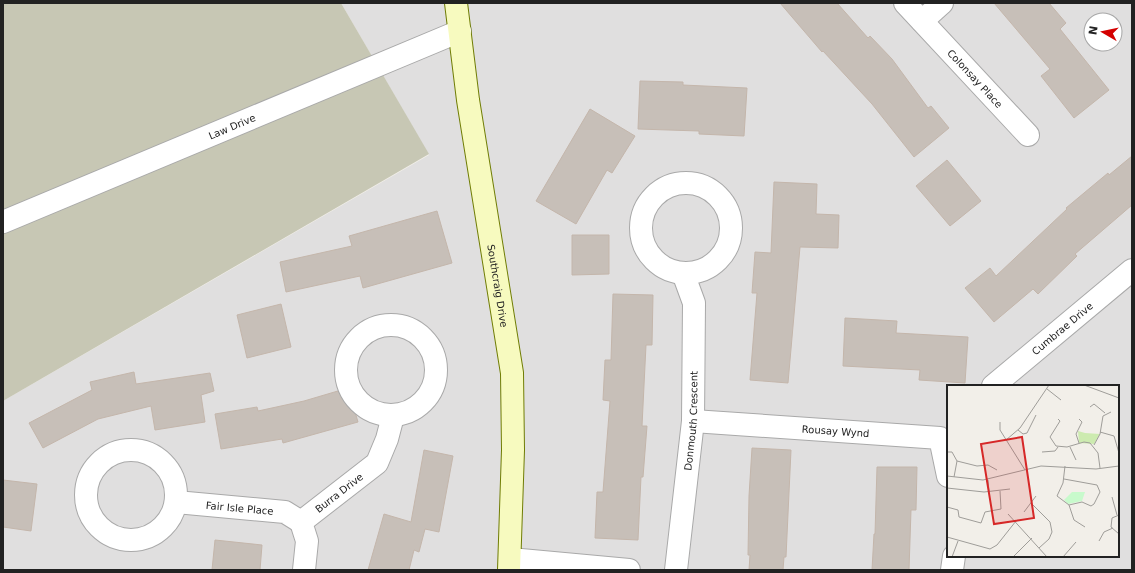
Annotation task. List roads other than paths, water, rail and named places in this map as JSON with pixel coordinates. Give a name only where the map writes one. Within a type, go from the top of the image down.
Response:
[{"type":"street","name":"Southcraig Drive","points":[[456,3],[468,100],[512,373],[513,450],[509,564]]},
{"type":"street","name":"Colonsay Place","points":[[905,3],[1028,135]]},
{"type":"street","points":[[922,21],[942,3]]},
{"type":"street","name":"Law Drive","points":[[3,222],[460,31]]},
{"type":"street","points":[[677,183],[693,183],[708,188],[722,199],[730,214],[731,235],[727,249],[715,264],[702,271],[683,273],[676,273],[661,267],[652,259],[643,244],[640,227],[643,212],[653,197],[677,183]]},
{"type":"street","name":"Cumbrae Drive","points":[[994,385],[1132,270]]},
{"type":"street","name":"Donmouth Crescent","points":[[676,570],[693,421],[694,303],[683,273]]},
{"type":"street","points":[[384,325],[400,325],[415,331],[428,343],[435,358],[436,377],[432,391],[420,406],[408,413],[393,416],[384,416],[368,410],[358,403],[348,388],[345,370],[348,354],[358,339],[371,329],[384,325]]},
{"type":"street","name":"Burra Drive","points":[[301,522],[377,463],[387,439],[393,416]]},
{"type":"street","name":"Rousay Wynd","points":[[693,421],[944,434],[947,466]]},
{"type":"street","points":[[126,449],[142,450],[156,456],[169,469],[175,483],[176,502],[172,515],[161,529],[150,537],[134,541],[109,536],[99,528],[88,514],[85,494],[88,478],[98,462],[112,453],[126,449]]},
{"type":"street","name":"Fair Isle Place","points":[[176,502],[285,512],[301,522]]},
{"type":"street","points":[[301,522],[307,541],[304,570]]},
{"type":"street","points":[[952,570],[954,557]]},
{"type":"street","points":[[509,564],[629,570]]}]
